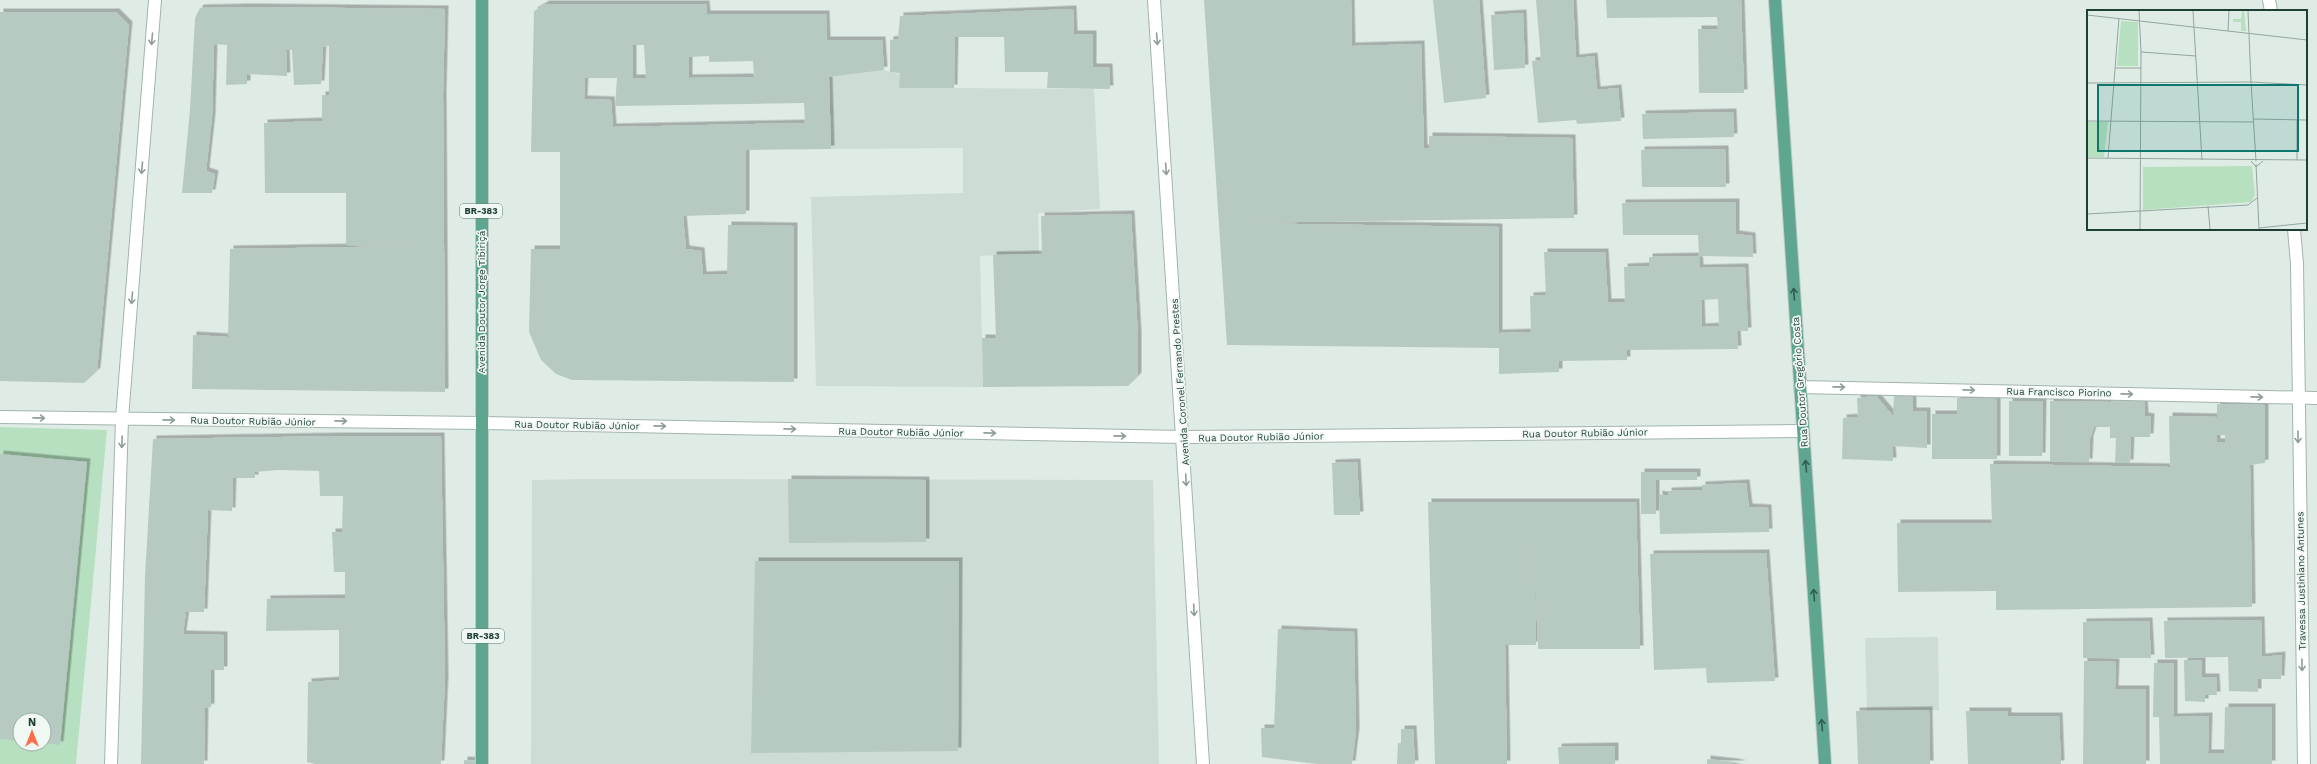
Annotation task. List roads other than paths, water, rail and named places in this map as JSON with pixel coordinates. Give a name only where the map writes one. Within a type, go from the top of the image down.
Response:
[{"type":"main road","name":"Avenida Doutor Jorge Tibiriçá","points":[[482,0],[482,764]]},
{"type":"main road","name":"Rua Doutor Gregório Costa","points":[[1775,0],[1802,431],[1825,764]]},
{"type":"street","points":[[111,764],[122,419],[156,0]]},
{"type":"street","name":"Avenida Coronel Fernando Prestes","points":[[1154,0],[1184,437],[1203,764]]},
{"type":"street","points":[[2269,0],[2271,10]]},
{"type":"street","name":"Travessa Justiniano Antunes","points":[[2294,230],[2297,264],[2304,764]]},
{"type":"street","name":"Rua Francisco Piorino","points":[[1800,387],[2317,398]]},
{"type":"street","name":"Rua Doutor Rubião Júnior","points":[[0,417],[481,423],[1184,437],[1802,431]]}]
